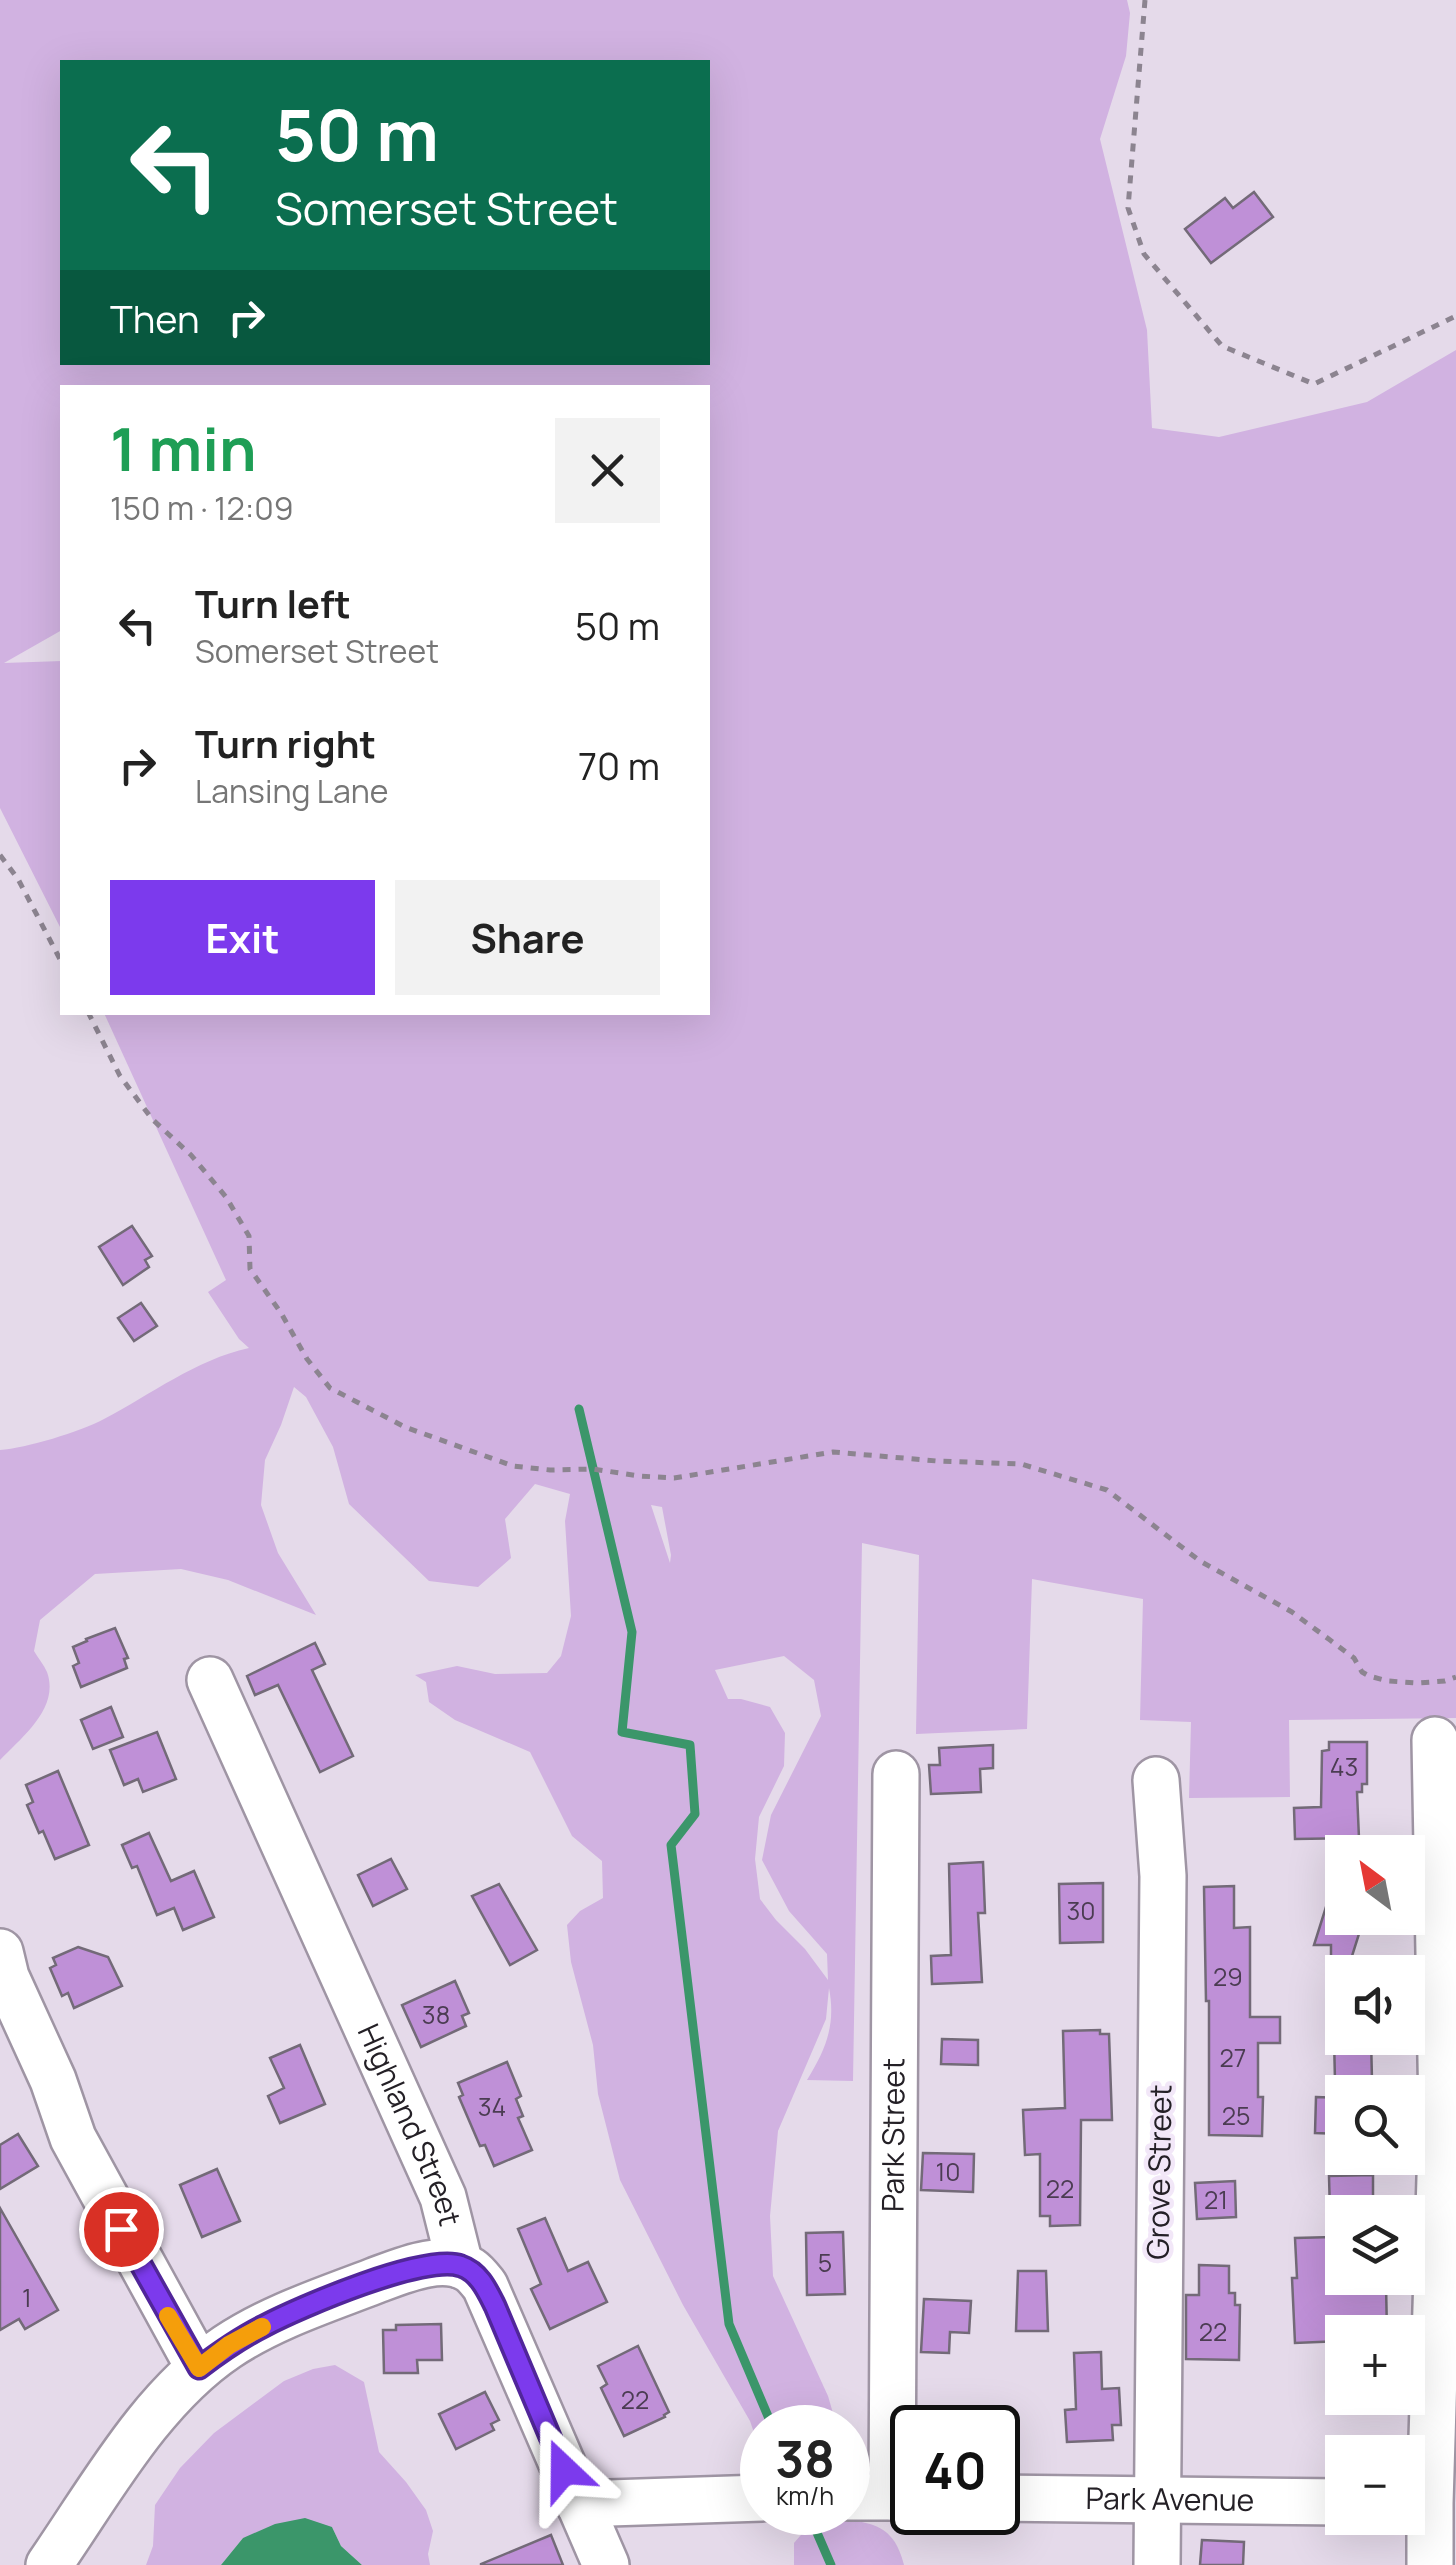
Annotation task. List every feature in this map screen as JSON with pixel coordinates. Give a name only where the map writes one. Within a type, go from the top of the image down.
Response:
[{"type":"street","name":"Highland Street","points":[[210,1680],[443,2197],[460,2265],[473,2271],[495,2306],[606,2565]]},
{"type":"street","points":[[1430,2565],[1449,2105],[1435,1740]]},
{"type":"street","name":"Park Street","points":[[896,1774],[901,2405]]},
{"type":"street","name":"Grove Street","points":[[1156,1780],[1163,1876],[1157,2565]]},
{"type":"street","points":[[0,1952],[6,1976],[53,2080],[73,2138],[199,2368]]},
{"type":"street","points":[[49,2565],[126,2452],[162,2408],[199,2368],[229,2345],[305,2308],[409,2269],[444,2263],[460,2265]]},
{"type":"street","name":"Park Avenue","points":[[1020,2498],[1325,2502]]},
{"type":"street","points":[[579,2504],[740,2499]]},
{"type":"path","points":[[1146,0],[1128,208],[1144,254],[1222,346],[1314,384],[1456,316]]},
{"type":"path","points":[[0,854],[18,879],[60,959]]},
{"type":"path","points":[[90,1015],[120,1076],[152,1119],[191,1155],[226,1197],[249,1236],[250,1269],[306,1359],[330,1388],[405,1428],[513,1466],[593,1469],[639,1476],[674,1478],[833,1452],[1022,1464],[1107,1490],[1200,1562],[1304,1622],[1354,1658],[1362,1672],[1370,1676],[1418,1683],[1456,1677]]},
{"type":"shaded area","points":[[0,0],[1127,0],[1130,13],[1126,56],[1100,139],[1147,330],[1152,428],[1219,437],[1367,402],[1456,350],[1456,1718],[1289,1720],[1290,1797],[1189,1798],[1191,1722],[1140,1720],[1143,1599],[1032,1579],[1027,1729],[916,1734],[919,1555],[862,1543],[853,2081],[807,2080],[828,2036],[829,1988],[826,2019],[778,2131],[770,2216],[773,2276],[831,2405],[741,2405],[683,2305],[620,2180],[598,2094],[593,2045],[571,1962],[567,1925],[580,1911],[603,1898],[602,1861],[572,1836],[530,1752],[455,1720],[429,1702],[426,1682],[415,1675],[457,1666],[495,1674],[547,1673],[561,1656],[571,1616],[565,1521],[570,1494],[535,1484],[505,1519],[511,1558],[478,1587],[429,1581],[349,1504],[333,1447],[306,1397],[294,1387],[265,1460],[261,1505],[278,1553],[316,1615],[228,1580],[181,1569],[95,1574],[40,1620],[34,1651],[47,1672],[48,1698],[37,1721],[0,1760],[0,1450],[38,1443],[94,1424],[192,1369],[249,1348],[208,1292],[226,1280],[105,1015],[710,1015],[710,385],[60,385],[60,631],[4,663],[60,661],[60,927],[0,808]],"holes":[[[651,1505],[662,1507],[671,1555],[670,1563]],[[784,1656],[814,1680],[821,1716],[771,1815],[762,1860],[789,1911],[827,1954],[828,1980],[760,1899],[755,1859],[759,1817],[784,1766],[785,1733],[770,1707],[728,1699],[715,1670]]]},
{"type":"shaded area","points":[[335,2365],[364,2382],[379,2452],[426,2510],[433,2531],[430,2565],[362,2565],[341,2546],[332,2527],[243,2538],[221,2565],[146,2565],[153,2546],[155,2505],[180,2468],[214,2433],[284,2381]]},
{"type":"shaded area","points":[[305,2518],[332,2527],[341,2546],[362,2565],[221,2565],[243,2538],[275,2524]]},
{"type":"shaded area","points":[[870,2524],[894,2540],[904,2565],[794,2565],[794,2543],[801,2535],[870,2535]]},
{"type":"building","points":[[1254,192],[1273,217],[1211,263],[1185,229],[1225,198],[1233,208]]},
{"type":"building","points":[[132,1226],[152,1256],[145,1260],[149,1267],[123,1285],[99,1247]]},
{"type":"building","points":[[141,1303],[157,1326],[134,1341],[118,1318]]},
{"type":"building","points":[[115,1628],[128,1658],[124,1659],[127,1668],[81,1687],[73,1666],[79,1663],[73,1647]]},
{"type":"building","points":[[315,1643],[325,1664],[312,1670],[353,1756],[320,1772],[278,1685],[255,1695],[247,1676]]},
{"type":"building","points":[[111,1707],[123,1737],[93,1749],[81,1720]]},
{"type":"building","points":[[157,1732],[176,1779],[143,1792],[138,1779],[124,1785],[110,1750]]},
{"type":"building","points":[[1329,1742],[1367,1742],[1367,1784],[1362,1784],[1362,1792],[1357,1792],[1359,1835],[1295,1839],[1294,1808],[1321,1807],[1322,1751],[1329,1750]]},
{"type":"building","points":[[993,1745],[993,1768],[980,1769],[981,1792],[931,1794],[929,1765],[940,1765],[939,1748]]},
{"type":"building","points":[[58,1771],[89,1845],[55,1859],[27,1805],[33,1802],[26,1785]]},
{"type":"building","points":[[149,1833],[171,1881],[194,1871],[214,1917],[183,1930],[174,1908],[157,1915],[137,1866],[132,1868],[122,1845]]},
{"type":"building","points":[[391,1859],[407,1889],[373,1906],[358,1875]]},
{"type":"building","points":[[983,1862],[985,1913],[978,1913],[982,1982],[932,1984],[931,1956],[951,1955],[949,1864]]},
{"type":"building","points":[[1103,1883],[1103,1942],[1060,1943],[1059,1884]]},
{"type":"building","points":[[499,1884],[537,1950],[510,1965],[472,1896]]},
{"type":"building","points":[[1234,1886],[1234,1928],[1250,1927],[1250,2017],[1280,2017],[1280,2043],[1258,2043],[1262,2136],[1209,2135],[1204,1887]]},
{"type":"building","points":[[1325,1910],[1325,1935],[1359,1935],[1352,1955],[1331,1955],[1331,1945],[1314,1945]]},
{"type":"building","points":[[78,1947],[108,1957],[122,1986],[74,2008],[68,1993],[62,1996],[50,1968],[56,1965],[53,1958]]},
{"type":"building","points":[[455,1981],[469,2013],[462,2016],[466,2026],[421,2047],[402,2005]]},
{"type":"building","points":[[1100,2030],[1100,2034],[1109,2034],[1112,2120],[1081,2120],[1080,2225],[1050,2226],[1050,2216],[1040,2216],[1040,2154],[1025,2155],[1023,2110],[1065,2108],[1063,2031]]},
{"type":"building","points":[[942,2039],[978,2040],[978,2065],[941,2064]]},
{"type":"building","points":[[300,2045],[325,2104],[280,2123],[268,2096],[284,2088],[270,2058]]},
{"type":"building","points":[[1334,2055],[1371,2055],[1372,2075],[1335,2075]]},
{"type":"building","points":[[507,2062],[521,2096],[516,2099],[523,2116],[518,2118],[532,2150],[494,2166],[485,2145],[480,2146],[459,2097],[463,2095],[458,2083]]},
{"type":"building","points":[[1316,2097],[1325,2097],[1325,2133],[1315,2133]]},
{"type":"building","points":[[18,2134],[38,2166],[0,2189],[0,2145]]},
{"type":"building","points":[[923,2153],[974,2154],[973,2192],[921,2190]]},
{"type":"building","points":[[217,2169],[240,2221],[202,2237],[180,2185]]},
{"type":"building","points":[[1373,2175],[1373,2195],[1330,2195],[1329,2176]]},
{"type":"building","points":[[1235,2181],[1236,2217],[1197,2219],[1195,2183]]},
{"type":"building","points":[[0,2208],[58,2310],[25,2329],[19,2319],[0,2330]]},
{"type":"building","points":[[545,2218],[568,2271],[588,2262],[607,2302],[550,2329],[531,2289],[541,2284],[518,2229]]},
{"type":"building","points":[[843,2232],[845,2294],[807,2295],[806,2233]]},
{"type":"building","points":[[1325,2237],[1325,2295],[1386,2295],[1387,2315],[1325,2315],[1325,2342],[1295,2343],[1295,2238]]},
{"type":"building","points":[[1199,2265],[1229,2266],[1229,2293],[1235,2293],[1235,2305],[1240,2305],[1239,2360],[1186,2359],[1186,2295],[1199,2295]]},
{"type":"building","points":[[1018,2271],[1046,2271],[1048,2331],[1016,2331]]},
{"type":"building","points":[[924,2299],[971,2301],[969,2333],[950,2332],[949,2353],[921,2352]]},
{"type":"building","points":[[441,2324],[442,2360],[417,2360],[418,2373],[384,2373],[383,2330],[396,2330],[396,2325]]},
{"type":"building","points":[[638,2346],[669,2412],[624,2436],[601,2388],[607,2384],[598,2366]]},
{"type":"building","points":[[1101,2352],[1102,2389],[1119,2388],[1121,2425],[1112,2425],[1113,2440],[1067,2442],[1065,2410],[1076,2409],[1074,2353]]},
{"type":"building","points":[[485,2392],[499,2420],[491,2424],[494,2430],[456,2449],[439,2414]]},
{"type":"building","points":[[551,2535],[563,2565],[481,2565],[481,2564]]},
{"type":"building","points":[[1202,2540],[1244,2542],[1243,2565],[1200,2565]]},
{"type":"waterway","points":[[579,1409],[632,1632],[622,1732],[690,1745],[695,1814],[671,1845],[729,2324],[763,2405]]},
{"type":"waterway","points":[[818,2535],[831,2565]]},
{"type":"slow traffic","points":[[168,2316],[199,2368],[262,2327]]},
{"type":"route","points":[[121,2229],[199,2368],[265,2325],[381,2278],[430,2264],[460,2265],[473,2271],[495,2306],[564,2470]]}]
